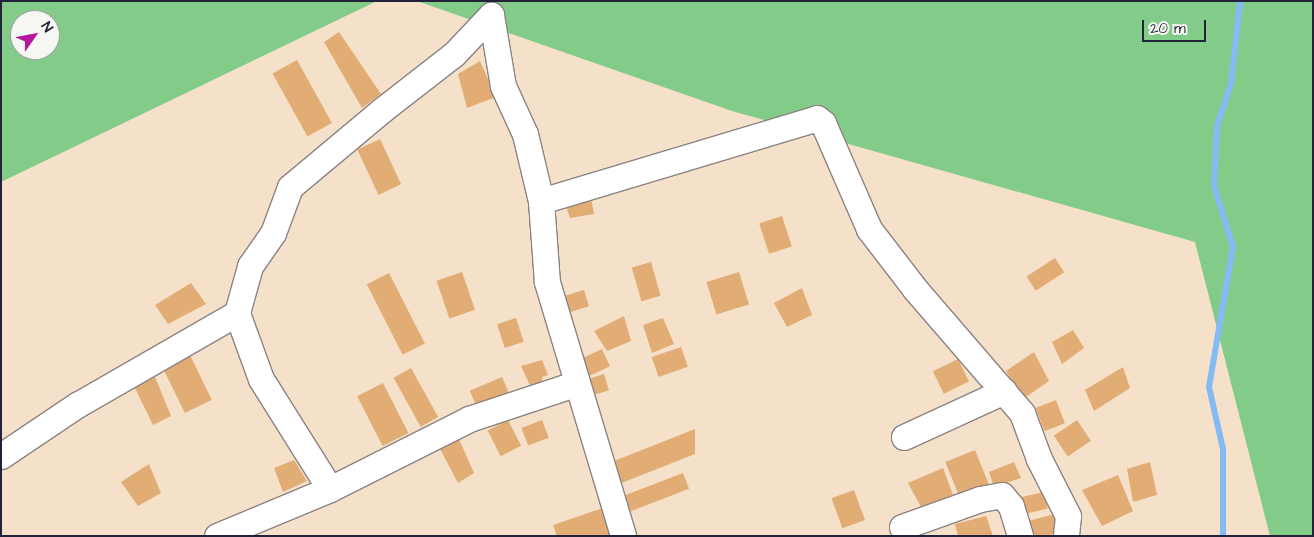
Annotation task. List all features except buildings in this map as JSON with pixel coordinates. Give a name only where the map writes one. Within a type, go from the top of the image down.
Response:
[{"type":"street","points":[[330,489],[261,378],[237,312],[250,266],[273,233],[290,187],[382,110],[454,54],[491,15],[503,86],[525,134],[541,201],[547,282],[623,536]]},
{"type":"street","points":[[541,201],[817,118],[823,123],[869,229],[915,289],[1022,413],[1039,459],[1068,516],[1066,536]]},
{"type":"street","points":[[1,456],[77,405],[237,312]]},
{"type":"street","points":[[217,536],[330,489],[469,419],[576,384]]},
{"type":"street","points":[[904,437],[1004,391]]},
{"type":"street","points":[[902,527],[980,499],[1002,496],[1011,506],[1020,536]]},
{"type":"green space","points":[[1,1],[377,1],[1,182]]},
{"type":"green space","points":[[417,1],[1313,1],[1313,536],[1270,536],[1195,242],[732,111]]},
{"type":"waterway","points":[[1223,536],[1223,449],[1209,387],[1233,247],[1214,186],[1217,126],[1231,83],[1240,1]]}]
